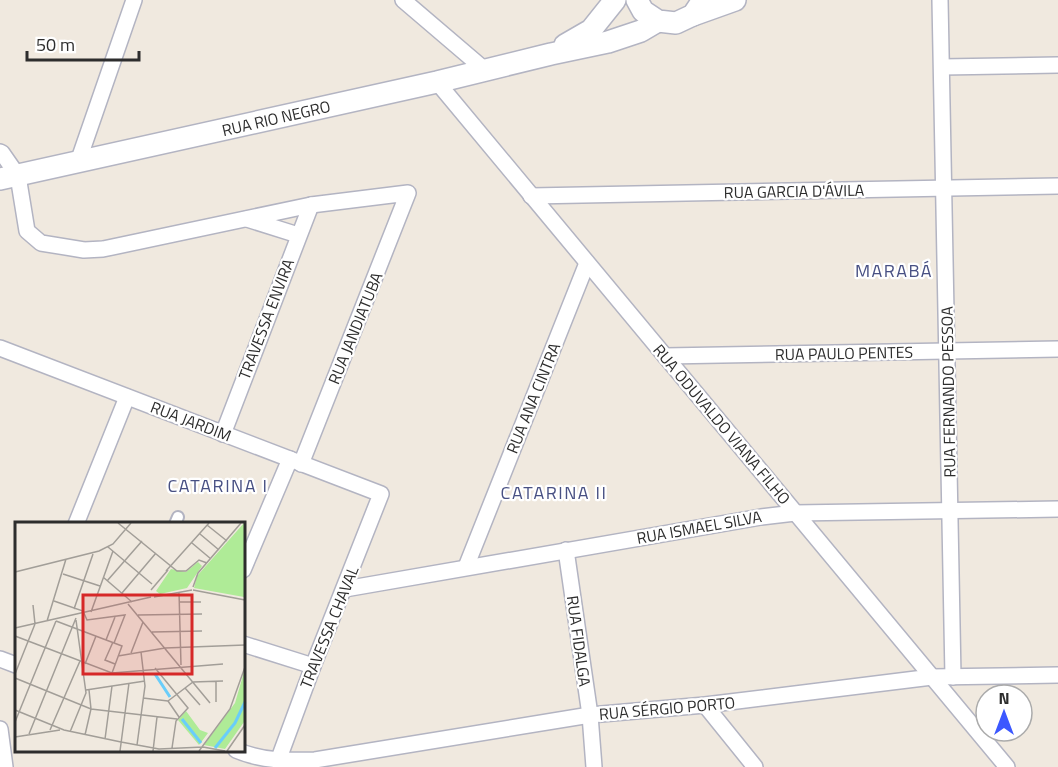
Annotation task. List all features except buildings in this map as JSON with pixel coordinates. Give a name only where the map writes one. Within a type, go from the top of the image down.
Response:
[{"type":"main road","name":"RUA RIO NEGRO","points":[[551,54],[591,30],[615,0]]},
{"type":"main road","points":[[637,0],[643,11],[658,21]]},
{"type":"main road","points":[[698,8],[735,0]]},
{"type":"main road","name":"RUA RIO NEGRO","points":[[9,177],[608,42],[658,21],[676,23],[698,8]]},
{"type":"street","points":[[78,162],[134,0]]},
{"type":"street","points":[[403,0],[485,70]]},
{"type":"street","name":"RUA FERNANDO PESSOA","points":[[940,0],[953,677]]},
{"type":"street","points":[[942,67],[1058,65]]},
{"type":"street","name":"RUA ODUVALDO VIANA FILHO","points":[[436,82],[1007,767]]},
{"type":"street","points":[[0,152],[27,231],[41,243],[84,249],[103,249],[311,205]]},
{"type":"street","name":"RUA GARCIA D'ÁVILA","points":[[531,196],[1058,186]]},
{"type":"street","name":"RUA JANDIATUBA","points":[[244,568],[295,461],[408,193],[311,205]]},
{"type":"street","name":"TRAVESSA ENVIRA","points":[[223,434],[311,205]]},
{"type":"street","points":[[244,218],[298,235]]},
{"type":"street","name":"RUA ANA CINTRA","points":[[466,567],[587,263]]},
{"type":"street","name":"RUA JARDIM","points":[[0,348],[381,495]]},
{"type":"street","name":"RUA PAULO PENTES","points":[[665,356],[1058,349]]},
{"type":"street","points":[[77,522],[127,397]]},
{"type":"street","name":"TRAVESSA CHAVAL","points":[[278,761],[381,495]]},
{"type":"street","name":"RUA ISMAEL SILVA","points":[[345,588],[761,516],[795,513],[1058,509]]},
{"type":"street","name":"RUA FIDALGA","points":[[566,550],[590,715],[594,767]]},
{"type":"street","points":[[244,644],[313,666]]},
{"type":"street","points":[[0,659],[15,665]]},
{"type":"street","name":"RUA SÉRGIO PORTO","points":[[240,752],[249,756],[278,761],[315,760],[590,715],[705,705],[932,677],[1058,675]]},
{"type":"street","points":[[705,705],[755,767]]},
{"type":"street","points":[[0,729],[6,767]]},
{"type":"district","name":"MARABÁ","points":[[894,270]]},
{"type":"district","name":"CATARINA I","points":[[218,485]]},
{"type":"district","name":"CATARINA II","points":[[554,492]]}]
